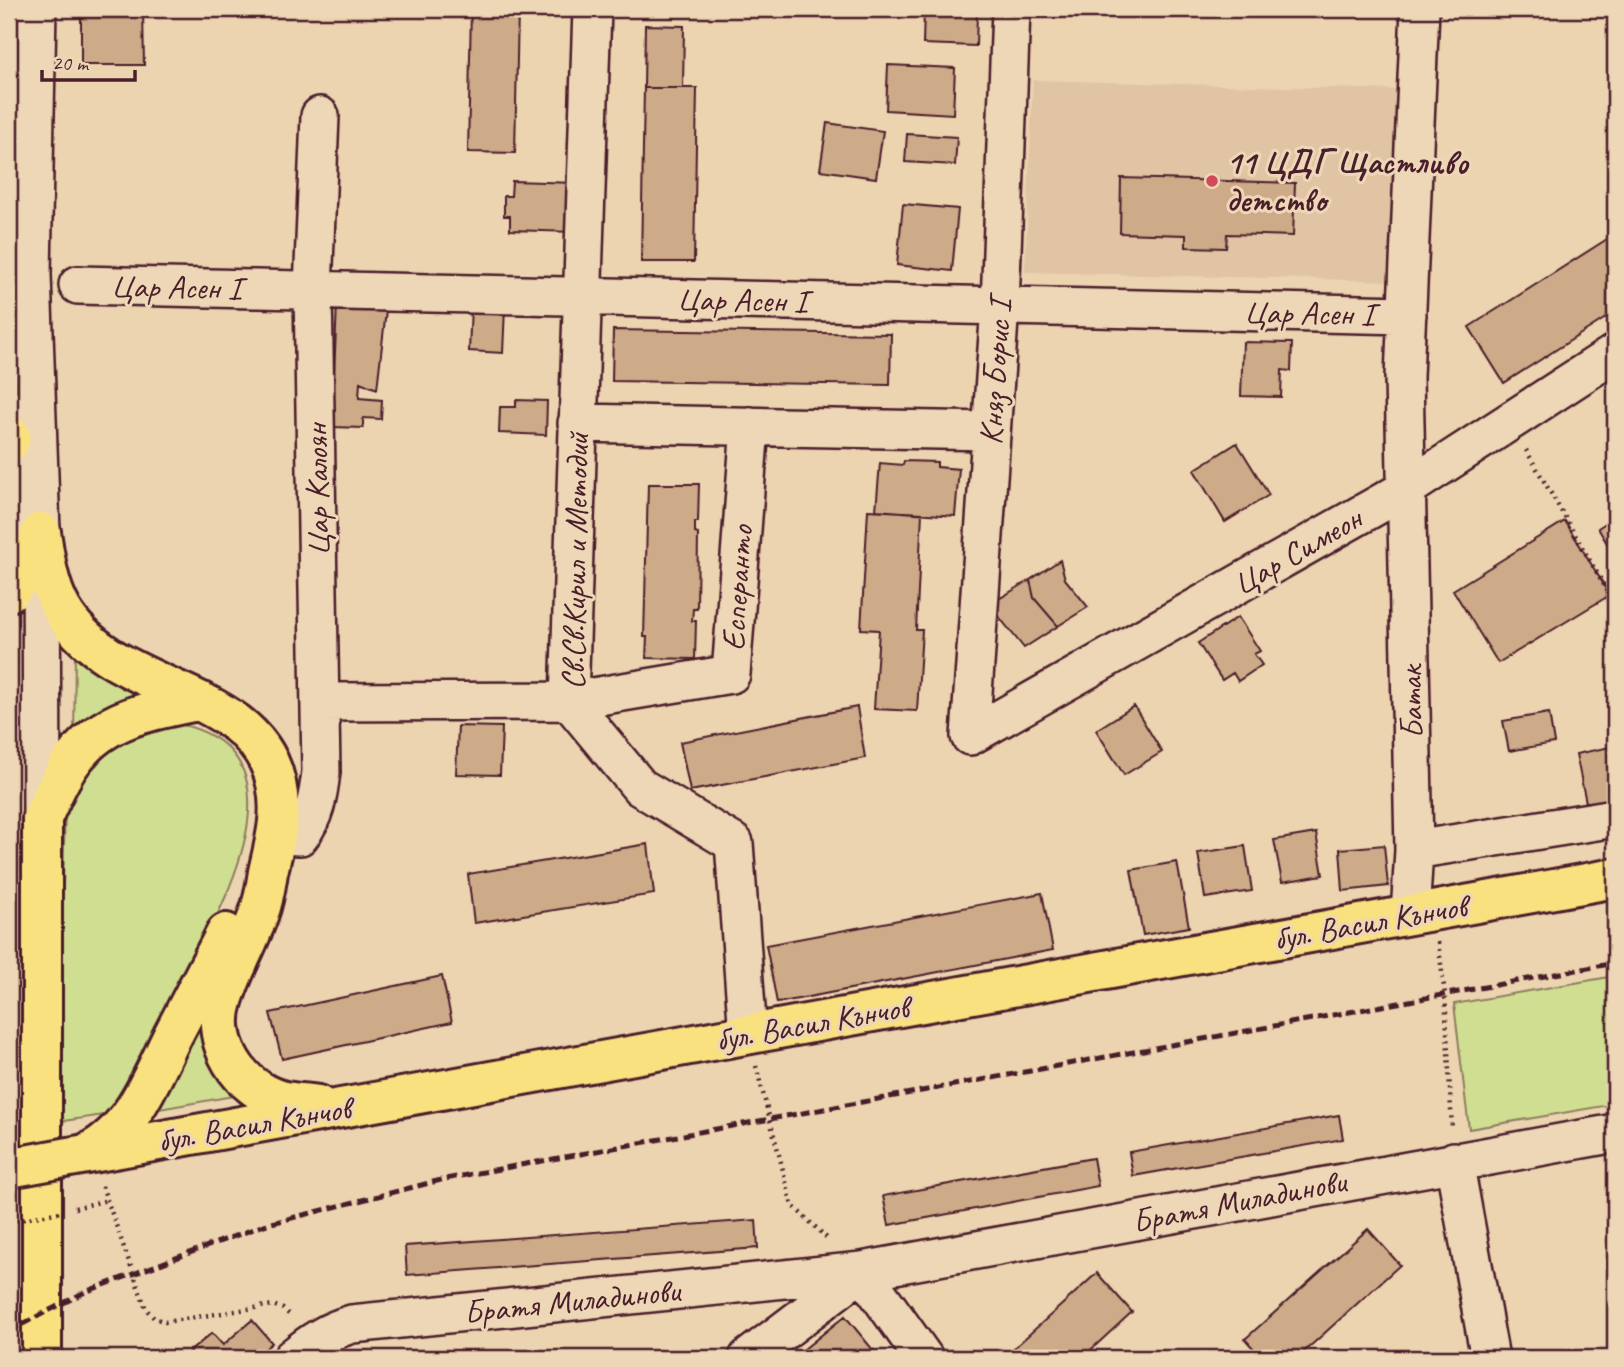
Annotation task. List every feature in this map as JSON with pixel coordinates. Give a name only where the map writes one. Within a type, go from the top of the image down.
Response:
[{"type":"main road","points":[[9,592],[20,578],[25,541]]},
{"type":"main road","points":[[25,541],[62,611],[111,659],[234,719],[262,749],[274,772],[276,785],[279,811],[275,842],[260,911],[222,1004],[219,1022],[221,1039],[227,1057],[241,1076],[279,1100],[341,1108]]},
{"type":"main road","points":[[42,1358],[42,818],[74,757],[98,735],[124,719],[147,711],[198,701]]},
{"type":"main road","points":[[86,1154],[112,1136],[136,1107],[275,842]]},
{"type":"main road","name":"бул. Васил Кънчов","points":[[9,1168],[1615,878]]},
{"type":"street","points":[[25,541],[10,439],[37,9]]},
{"type":"street","name":"Св.Св.Кирил и Методий","points":[[592,9],[569,701],[640,787],[734,844],[748,1035]]},
{"type":"street","name":"Княз Борис I","points":[[970,736],[1000,306],[1011,9]]},
{"type":"street","name":"Батак","points":[[1420,9],[1404,377],[1414,850],[1422,913]]},
{"type":"street","name":"Цар Калоян","points":[[275,842],[300,836],[309,824],[317,804],[321,772],[313,290],[320,116]]},
{"type":"street","points":[[20,275],[25,541],[42,818]]},
{"type":"street","name":"Цар Асен I","points":[[78,285],[1406,315]]},
{"type":"street","name":"Цар Симеон","points":[[970,736],[1406,489],[1615,353]]},
{"type":"street","points":[[577,423],[991,431]]},
{"type":"street","name":"Есперанто","points":[[321,702],[569,701],[731,674],[750,426]]},
{"type":"street","points":[[1414,850],[1615,818]]},
{"type":"street","name":"Братя Миладинови","points":[[311,1352],[332,1330],[352,1324],[862,1271],[1615,1133]]},
{"type":"street","points":[[1454,1161],[1490,1358]]},
{"type":"street","points":[[862,1271],[924,1358]]},
{"type":"street","name":"Братя Миладинови","points":[[748,1358],[862,1271]]},
{"type":"path","points":[[1525,449],[1615,604]]},
{"type":"path","points":[[1422,913],[1446,994],[1454,1161]]},
{"type":"path","points":[[748,1035],[792,1205],[862,1271]]},
{"type":"path","points":[[86,1154],[108,1200],[146,1309],[159,1321],[278,1306]]},
{"type":"path","points":[[9,1222],[108,1200]]},
{"type":"shaded area","name":"11 ЦДГ Щастливо детство","points":[[1033,80],[1400,90],[1392,281],[1025,272]]},
{"type":"green space","points":[[75,648],[97,672],[150,699],[74,740]]},
{"type":"green space","points":[[161,721],[209,734],[237,758],[248,790],[247,828],[237,868],[202,947],[116,1113],[57,1122],[65,809],[71,789],[102,751]]},
{"type":"green space","points":[[247,914],[207,1018],[239,1095],[154,1110]]},
{"type":"green space","points":[[1615,976],[1615,1104],[1469,1129],[1454,1004]]},
{"type":"building","points":[[81,9],[143,9],[144,65],[81,65]]},
{"type":"building","points":[[471,9],[518,9],[515,153],[468,152]]},
{"type":"building","points":[[924,10],[977,12],[976,46],[923,44]]},
{"type":"building","points":[[645,25],[684,26],[683,88],[644,88]]},
{"type":"building","points":[[888,65],[955,68],[953,114],[886,110]]},
{"type":"building","points":[[644,88],[697,88],[694,262],[641,262]]},
{"type":"building","points":[[827,123],[883,131],[876,178],[820,170]]},
{"type":"building","points":[[907,134],[957,137],[955,165],[905,162]]},
{"type":"building","points":[[1121,178],[1295,183],[1293,236],[1227,234],[1226,248],[1186,247],[1186,235],[1120,233]]},
{"type":"building","points":[[512,181],[576,183],[574,232],[510,230],[510,216],[504,216],[504,196],[511,196]]},
{"type":"building","points":[[903,204],[958,209],[952,271],[897,265]]},
{"type":"building","points":[[1615,234],[1615,312],[1504,383],[1469,327]]},
{"type":"building","points":[[337,303],[386,310],[377,389],[360,382],[359,398],[382,400],[381,419],[363,418],[363,428],[332,427]]},
{"type":"building","points":[[471,306],[505,307],[503,353],[469,351]]},
{"type":"building","points":[[613,330],[891,334],[890,385],[612,381]]},
{"type":"building","points":[[1243,342],[1292,343],[1291,371],[1282,370],[1281,397],[1241,396]]},
{"type":"building","points":[[516,400],[547,401],[546,435],[499,433],[500,407],[516,407]]},
{"type":"building","points":[[1237,443],[1269,495],[1225,522],[1194,470]]},
{"type":"building","points":[[904,461],[937,462],[937,467],[959,469],[955,516],[876,510],[880,463],[903,465]]},
{"type":"building","points":[[648,484],[699,484],[698,522],[695,522],[695,533],[698,534],[697,609],[693,609],[692,621],[696,621],[695,659],[646,658],[647,637],[644,637]]},
{"type":"building","points":[[868,510],[922,513],[916,630],[922,630],[917,711],[874,709],[879,630],[861,629]]},
{"type":"building","points":[[1615,517],[1615,557],[1598,528]]},
{"type":"building","points":[[1565,521],[1610,595],[1498,663],[1453,590]]},
{"type":"building","points":[[1060,560],[1065,579],[1088,607],[1058,626],[1034,598],[1030,580]]},
{"type":"building","points":[[1030,580],[1034,598],[1058,626],[1024,648],[1000,618],[994,602]]},
{"type":"building","points":[[1238,617],[1260,651],[1254,654],[1262,665],[1238,681],[1233,673],[1222,680],[1198,643]]},
{"type":"building","points":[[1134,706],[1162,752],[1124,775],[1096,730]]},
{"type":"building","points":[[857,707],[865,758],[690,791],[680,742]]},
{"type":"building","points":[[1549,713],[1554,743],[1509,751],[1503,721]]},
{"type":"building","points":[[458,726],[502,727],[500,775],[456,774]]},
{"type":"building","points":[[1615,746],[1615,806],[1588,812],[1576,754]]},
{"type":"building","points":[[1316,833],[1323,875],[1282,882],[1274,840]]},
{"type":"building","points":[[648,844],[654,894],[474,923],[468,874]]},
{"type":"building","points":[[1384,845],[1388,886],[1343,891],[1340,849]]},
{"type":"building","points":[[1245,846],[1252,891],[1205,898],[1198,853]]},
{"type":"building","points":[[1177,862],[1189,927],[1143,935],[1131,870]]},
{"type":"building","points":[[1042,893],[1053,950],[777,1003],[766,945]]},
{"type":"building","points":[[442,976],[452,1022],[282,1059],[270,1013]]},
{"type":"building","points":[[1339,1115],[1343,1139],[1133,1176],[1129,1152]]},
{"type":"building","points":[[1093,1158],[1098,1186],[889,1225],[883,1196]]},
{"type":"building","points":[[756,1220],[758,1248],[407,1275],[405,1246]]},
{"type":"building","points":[[1368,1229],[1400,1265],[1297,1358],[1262,1358],[1245,1339]]},
{"type":"building","points":[[1097,1273],[1132,1312],[1082,1358],[1003,1358]]},
{"type":"building","points":[[845,1316],[878,1356],[793,1358]]},
{"type":"building","points":[[252,1320],[272,1343],[254,1358],[182,1358],[212,1333],[223,1345]]},
{"type":"railway","points":[[9,1331],[85,1292],[264,1225],[445,1179],[1615,963]]},
{"type":"place","name":"11 ЦДГ Щастливо детство","points":[[1212,181]]}]
